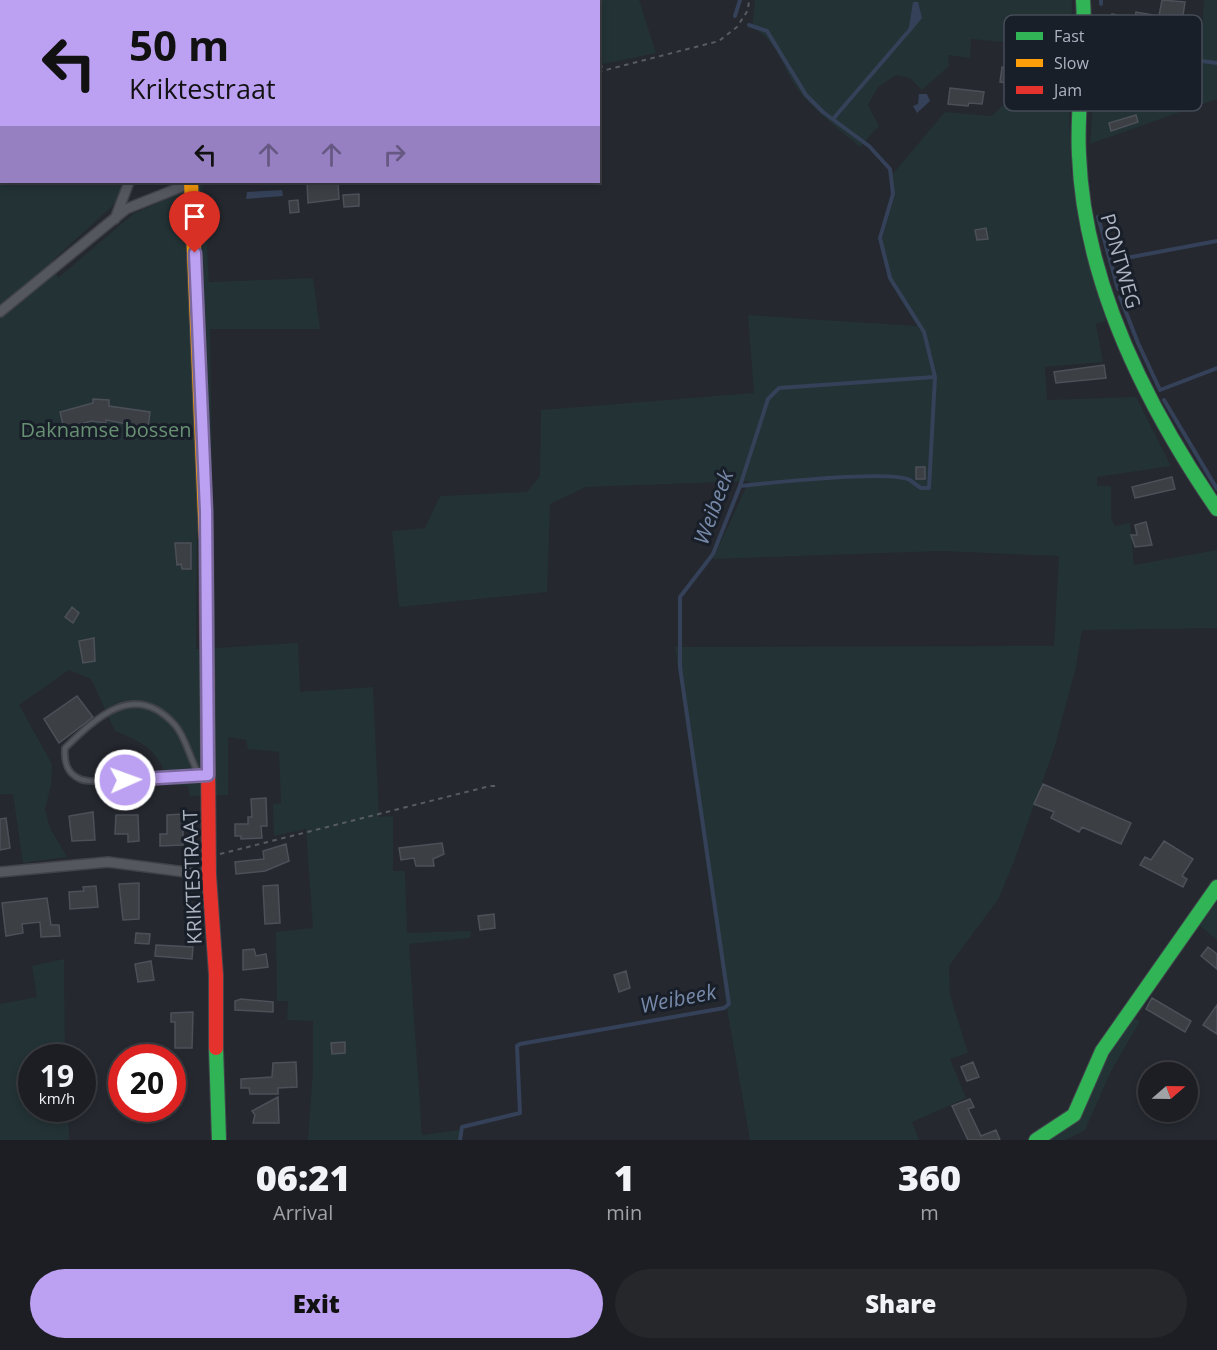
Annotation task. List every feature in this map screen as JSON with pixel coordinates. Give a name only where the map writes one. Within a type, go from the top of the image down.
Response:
[{"type":"street","name":"PONTWEG","points":[[1083,0],[1084,15]]},
{"type":"street","name":"PONTWEG","points":[[1082,111],[1079,174],[1090,232],[1107,294],[1128,349],[1185,461],[1217,509]]},
{"type":"street","points":[[115,219],[129,183]]},
{"type":"street","points":[[0,312],[126,210],[189,183]]},
{"type":"street","name":"KRIKTESTRAAT","points":[[191,183],[206,511],[204,776],[216,975],[216,1102],[219,1140]]},
{"type":"street","points":[[0,872],[85,862],[108,862],[209,875]]},
{"type":"street","points":[[1035,1140],[1074,1115],[1102,1051],[1217,887]]},
{"type":"lane","points":[[134,703],[157,711],[175,725],[204,776],[81,780],[69,772],[64,760],[65,748],[111,710],[122,704],[134,703]]},
{"type":"path","points":[[600,72],[719,41],[737,27],[748,10],[750,0]]},
{"type":"path","points":[[600,61],[603,71]]},
{"type":"path","points":[[209,858],[315,829],[371,818],[490,786],[498,786]]},
{"type":"green space","points":[[600,0],[639,0],[656,53],[600,65]]},
{"type":"green space","points":[[755,0],[1072,0],[1072,15],[1004,15],[1004,42],[971,39],[970,58],[948,55],[949,66],[922,90],[910,78],[896,75],[878,87],[868,105],[879,126],[860,147],[804,97],[769,41],[752,28]]},
{"type":"green space","points":[[1204,0],[1217,0],[1217,99],[1202,104]]},
{"type":"green space","points":[[1004,104],[1004,111],[1069,111],[1071,169],[1080,234],[1106,321],[1096,324],[1103,362],[1045,367],[1047,400],[1136,397],[1171,466],[1097,477],[1097,486],[1111,486],[1111,518],[1115,526],[1130,523],[1134,565],[1217,550],[1217,628],[1082,630],[1076,667],[1054,749],[1014,861],[999,898],[949,966],[950,995],[968,1053],[950,1059],[966,1098],[912,1122],[919,1140],[750,1140],[727,1009],[675,647],[1054,646],[1059,556],[941,551],[713,559],[749,481],[586,487],[550,504],[547,592],[399,607],[392,531],[425,528],[440,496],[527,492],[540,476],[541,410],[754,393],[748,315],[917,326],[889,281],[880,247],[895,194],[891,176],[945,112],[992,116]]},
{"type":"green space","points":[[1092,111],[1183,111],[1090,144]]},
{"type":"green space","name":"Daknamse bossen","points":[[0,183],[125,183],[118,201],[53,260],[58,278],[133,214],[203,183],[209,282],[313,278],[320,329],[210,329],[213,535],[197,530],[196,649],[298,643],[300,692],[373,687],[379,817],[393,816],[393,871],[405,871],[407,933],[471,931],[470,938],[409,944],[422,1135],[460,1130],[459,1140],[308,1140],[313,1068],[313,1021],[287,1020],[288,1001],[277,1001],[276,932],[313,928],[306,829],[274,836],[273,804],[281,803],[279,752],[248,749],[246,740],[228,737],[228,795],[190,796],[188,786],[170,784],[160,763],[150,750],[115,731],[91,679],[69,670],[19,705],[52,764],[51,785],[45,809],[50,828],[67,857],[23,863],[13,794],[0,794]]},
{"type":"green space","points":[[1217,902],[1217,940],[1200,926]]},
{"type":"green space","points":[[64,959],[65,1044],[18,1044],[18,1122],[68,1122],[69,1140],[0,1140],[0,1004],[37,997],[32,966]]},
{"type":"green space","points":[[1132,1016],[1140,1021],[1111,1071],[1085,1130],[1065,1140],[1043,1140],[1069,1123]]},
{"type":"water","points":[[913,2],[918,2],[922,18],[909,34],[904,36],[909,27]]},
{"type":"water","points":[[919,94],[927,94],[930,101],[917,113],[913,106],[918,104]]},
{"type":"water","points":[[282,190],[283,196],[246,199],[247,192]]},
{"type":"building","points":[[1162,0],[1185,2],[1183,15],[1159,15]]},
{"type":"building","points":[[1136,12],[1153,15],[1136,15]]},
{"type":"building","points":[[1002,67],[1004,67],[1004,82],[1000,82]]},
{"type":"building","points":[[950,88],[984,92],[982,104],[969,103],[968,106],[948,104]]},
{"type":"building","points":[[1136,115],[1138,122],[1111,131],[1109,123]]},
{"type":"building","points":[[307,183],[338,183],[339,199],[308,203]]},
{"type":"building","points":[[359,194],[359,206],[344,207],[343,195]]},
{"type":"building","points":[[298,200],[299,212],[290,213],[289,201]]},
{"type":"building","points":[[986,228],[988,239],[977,240],[975,230]]},
{"type":"building","points":[[1104,365],[1106,378],[1056,383],[1054,372]]},
{"type":"building","points":[[93,399],[109,400],[109,406],[150,412],[148,428],[106,420],[106,423],[91,421],[64,429],[60,412],[93,403]]},
{"type":"building","points":[[916,467],[925,467],[925,479],[916,479]]},
{"type":"building","points":[[1172,477],[1175,489],[1135,498],[1132,487]]},
{"type":"building","points":[[1146,522],[1152,545],[1135,547],[1131,535],[1137,535],[1135,525]]},
{"type":"building","points":[[175,543],[191,543],[191,569],[182,569],[181,564],[177,565]]},
{"type":"building","points":[[72,607],[79,613],[73,623],[65,617]]},
{"type":"building","points":[[94,638],[95,661],[83,663],[79,641]]},
{"type":"building","points":[[77,696],[93,717],[59,743],[44,719]]},
{"type":"building","points":[[1043,784],[1131,823],[1121,844],[1082,827],[1079,832],[1051,818],[1054,812],[1034,804]]},
{"type":"building","points":[[266,798],[267,826],[261,826],[262,838],[241,839],[241,836],[235,836],[235,824],[248,824],[248,817],[252,817],[251,799]]},
{"type":"building","points":[[93,812],[95,840],[72,841],[69,816]]},
{"type":"building","points":[[183,814],[183,845],[160,846],[160,834],[167,834],[167,815]]},
{"type":"building","points":[[116,815],[138,815],[139,841],[128,842],[128,834],[115,834]]},
{"type":"building","points":[[6,818],[10,848],[0,850],[0,819]]},
{"type":"building","points":[[1164,841],[1193,859],[1182,876],[1187,879],[1183,887],[1140,865],[1145,857],[1151,860]]},
{"type":"building","points":[[442,843],[444,854],[433,859],[434,866],[416,866],[414,858],[401,860],[399,848]]},
{"type":"building","points":[[286,844],[289,861],[265,871],[236,874],[235,862],[264,859],[263,851]]},
{"type":"building","points":[[139,883],[139,919],[123,920],[119,884]]},
{"type":"building","points":[[278,885],[280,923],[265,924],[263,886]]},
{"type":"building","points":[[96,886],[98,907],[70,909],[69,892],[84,891],[83,887]]},
{"type":"building","points":[[47,898],[51,925],[59,925],[60,936],[41,937],[40,922],[22,924],[23,933],[6,936],[2,903]]},
{"type":"building","points":[[494,914],[495,928],[480,930],[478,916]]},
{"type":"building","points":[[136,933],[150,934],[149,944],[135,943]]},
{"type":"building","points":[[156,945],[193,947],[192,959],[155,956]]},
{"type":"building","points":[[1208,947],[1217,954],[1217,969],[1201,956]]},
{"type":"building","points":[[254,949],[256,956],[266,954],[268,967],[243,970],[243,950]]},
{"type":"building","points":[[151,961],[154,980],[138,982],[135,964]]},
{"type":"building","points":[[626,971],[630,988],[619,992],[614,975]]},
{"type":"building","points":[[1152,998],[1191,1021],[1185,1032],[1146,1009]]},
{"type":"building","points":[[241,999],[273,1002],[273,1012],[235,1010],[235,1001]]},
{"type":"building","points":[[1217,1005],[1217,1034],[1203,1025]]},
{"type":"building","points":[[193,1012],[192,1048],[186,1048],[186,1044],[175,1044],[175,1022],[171,1022],[171,1013]]},
{"type":"building","points":[[345,1042],[345,1053],[332,1054],[331,1043]]},
{"type":"building","points":[[296,1062],[297,1087],[278,1088],[278,1094],[250,1094],[249,1088],[241,1088],[241,1079],[272,1077],[273,1063]]},
{"type":"building","points":[[973,1062],[979,1077],[967,1081],[961,1067]]},
{"type":"building","points":[[278,1097],[279,1123],[253,1123],[255,1115],[252,1111]]},
{"type":"building","points":[[970,1099],[974,1107],[968,1109],[981,1136],[996,1130],[1000,1140],[968,1140],[952,1106]]},
{"type":"waterway","name":"Weibeek","points":[[735,16],[740,0]]},
{"type":"waterway","name":"Weibeek","points":[[460,1140],[462,1127],[520,1113],[517,1046],[520,1044],[724,1008],[729,1004],[680,667],[680,597],[713,554],[740,486],[768,399],[779,388],[935,377],[924,332],[890,278],[880,238],[893,194],[890,169],[869,146],[823,112],[806,95],[767,31],[749,25]]},
{"type":"waterway","points":[[833,119],[907,33]]},
{"type":"waterway","points":[[1202,61],[1217,63]]},
{"type":"waterway","points":[[1098,217],[1118,289]]},
{"type":"waterway","points":[[1110,261],[1217,241]]},
{"type":"waterway","points":[[1120,297],[1160,390],[1217,368]]},
{"type":"waterway","points":[[740,486],[879,476],[898,477],[910,480],[921,488],[929,488],[935,377]]},
{"type":"waterway","points":[[1164,400],[1217,489]]},
{"type":"traffic: fast","points":[[1083,0],[1084,15]]},
{"type":"traffic: fast","points":[[1079,111],[1078,136],[1083,202],[1106,296],[1144,386],[1191,470],[1217,509]]},
{"type":"traffic: fast","points":[[1036,1140],[1074,1115],[1102,1051],[1217,887]]},
{"type":"traffic: fast","points":[[216,1048],[219,1140]]},
{"type":"traffic: slow","points":[[191,183],[206,541]]},
{"type":"traffic: jam","points":[[206,541],[209,875],[216,975],[216,1048]]},
{"type":"route","points":[[125,780],[208,775],[206,511],[195,253]]}]
